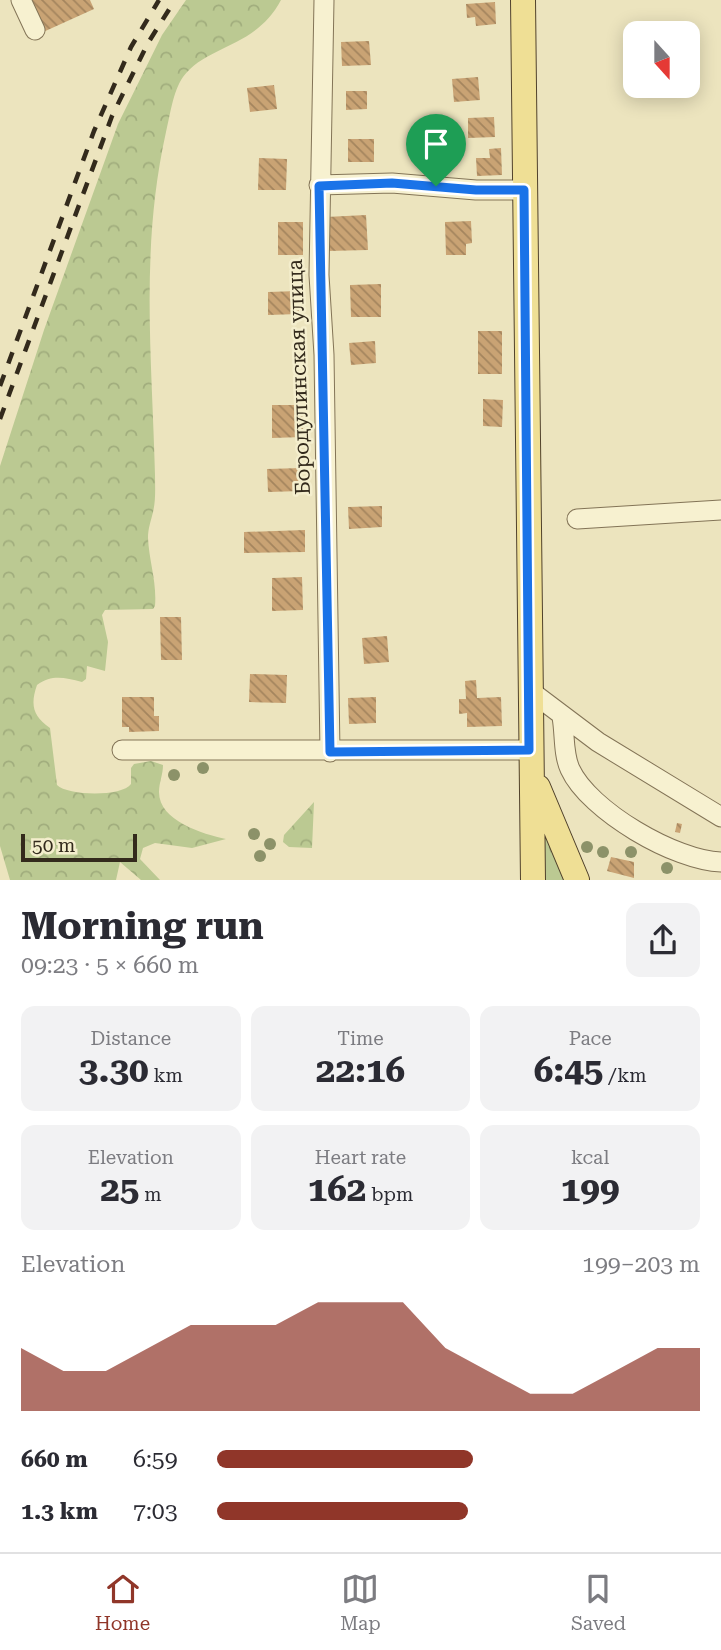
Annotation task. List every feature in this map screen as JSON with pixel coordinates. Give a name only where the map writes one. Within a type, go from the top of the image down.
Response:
[{"type":"main road","points":[[523,0],[533,880]]},
{"type":"main road","points":[[530,757],[557,839],[577,880]]},
{"type":"street","points":[[21,0],[35,30]]},
{"type":"street","name":"Бородулинская улица","points":[[324,0],[319,186],[330,752]]},
{"type":"street","points":[[319,186],[392,183],[476,190],[524,190]]},
{"type":"street","points":[[577,519],[721,510]]},
{"type":"street","points":[[529,690],[562,717],[721,817]]},
{"type":"street","points":[[562,717],[569,768],[580,785],[600,804],[657,842],[696,858],[721,862]]},
{"type":"street","points":[[122,750],[530,757]]},
{"type":"green space","points":[[186,0],[281,0],[271,16],[258,28],[204,58],[183,77],[174,96],[166,132],[158,175],[150,261],[155,494],[148,538],[155,606],[153,609],[105,610],[102,615],[108,642],[105,671],[87,666],[86,679],[82,682],[59,678],[48,679],[37,685],[34,710],[50,728],[57,785],[83,793],[117,791],[131,784],[131,768],[134,764],[151,761],[163,765],[159,792],[166,811],[195,830],[226,839],[192,848],[155,843],[143,848],[140,859],[160,880],[141,880],[120,862],[116,880],[10,880],[0,846],[0,466],[44,330],[118,124],[162,35]]},
{"type":"green space","points":[[314,802],[312,848],[289,847],[283,842],[284,835]]},
{"type":"green space","points":[[537,813],[566,880],[539,880]]},
{"type":"building","points":[[26,0],[90,0],[94,9],[41,33]]},
{"type":"building","points":[[495,2],[496,24],[476,26],[475,17],[467,18],[466,4]]},
{"type":"building","points":[[369,41],[371,65],[342,66],[341,42]]},
{"type":"building","points":[[478,77],[480,100],[454,102],[452,79]]},
{"type":"building","points":[[274,85],[277,109],[250,112],[247,88]]},
{"type":"building","points":[[346,91],[367,91],[367,109],[346,110]]},
{"type":"building","points":[[494,117],[495,137],[468,138],[468,118]]},
{"type":"building","points":[[348,139],[374,139],[374,162],[348,162]]},
{"type":"building","points":[[501,148],[502,175],[477,176],[476,158],[490,158],[489,149]]},
{"type":"building","points":[[259,158],[287,159],[286,190],[258,190]]},
{"type":"building","points":[[366,215],[368,250],[328,251],[326,217]]},
{"type":"building","points":[[471,221],[472,243],[466,244],[466,255],[446,255],[445,222]]},
{"type":"building","points":[[278,222],[303,222],[303,255],[278,255]]},
{"type":"building","points":[[381,284],[381,317],[351,317],[350,285]]},
{"type":"building","points":[[298,291],[299,314],[268,315],[268,292]]},
{"type":"building","points":[[478,331],[502,331],[502,374],[478,374]]},
{"type":"building","points":[[375,341],[376,363],[351,365],[349,343]]},
{"type":"building","points":[[483,399],[503,400],[502,427],[483,426]]},
{"type":"building","points":[[272,405],[302,405],[303,437],[272,438]]},
{"type":"building","points":[[301,468],[302,491],[268,492],[267,469]]},
{"type":"building","points":[[382,506],[382,527],[349,529],[348,507]]},
{"type":"building","points":[[305,530],[305,552],[244,553],[244,532]]},
{"type":"building","points":[[302,577],[303,610],[272,611],[272,578]]},
{"type":"building","points":[[160,617],[181,617],[182,660],[161,660]]},
{"type":"building","points":[[387,636],[389,662],[364,664],[362,638]]},
{"type":"building","points":[[250,674],[287,675],[286,703],[249,702]]},
{"type":"building","points":[[476,680],[477,698],[501,697],[502,726],[467,727],[467,713],[459,714],[459,699],[466,699],[465,681]]},
{"type":"building","points":[[122,697],[154,697],[154,716],[159,716],[159,731],[129,732],[129,727],[122,727]]},
{"type":"building","points":[[376,697],[376,723],[349,724],[348,698]]},
{"type":"building","points":[[677,823],[682,824],[680,833],[675,832]]},
{"type":"building","points":[[611,857],[634,862],[634,878],[607,871]]},
{"type":"railway","points":[[0,386],[94,131],[131,47],[159,0]]},
{"type":"railway","points":[[0,419],[112,116],[148,43],[175,0]]},
{"type":"route","points":[[392,183],[436,186],[476,190],[524,190],[529,750],[330,752],[324,355],[318,275],[319,186],[392,183]]}]
